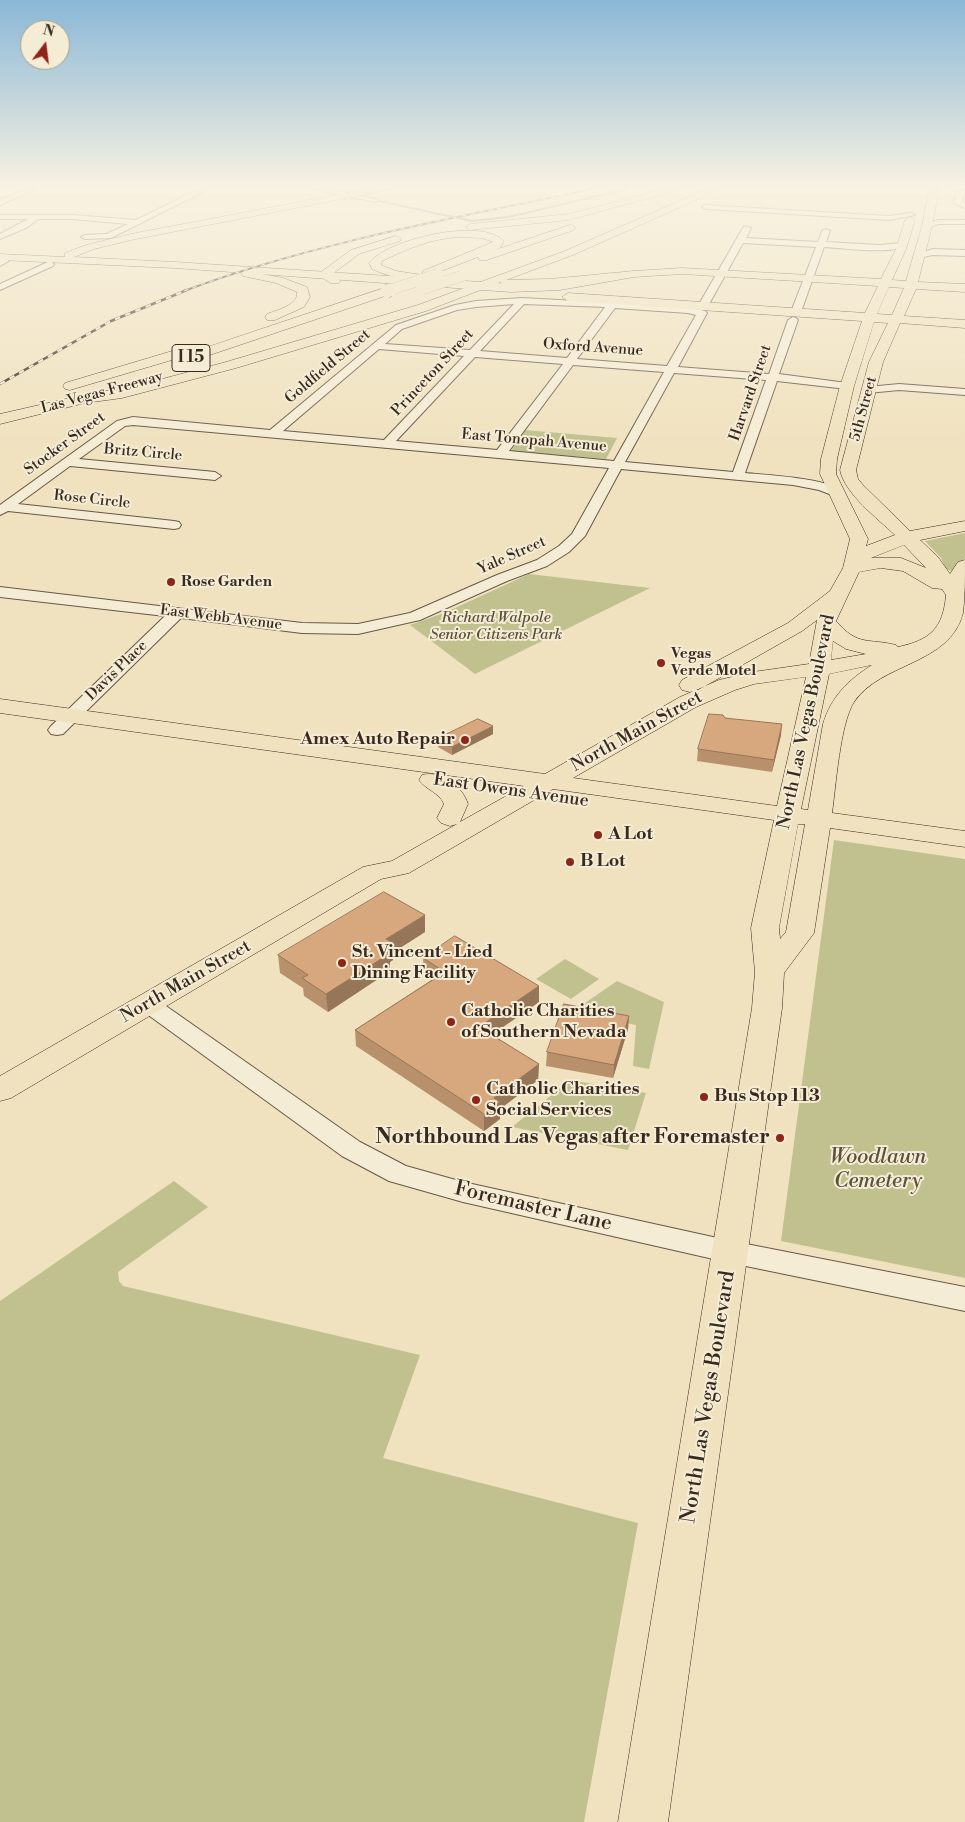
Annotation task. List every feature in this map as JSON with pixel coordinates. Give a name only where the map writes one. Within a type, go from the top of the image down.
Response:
[{"type":"main road","points":[[247,274],[415,290],[465,290],[702,309],[724,307],[794,316],[869,318],[965,324]]},
{"type":"main road","points":[[0,408],[181,354],[292,308],[300,304],[304,297],[303,290],[292,284],[247,274]]},
{"type":"main road","points":[[308,274],[431,276],[482,285],[565,282],[634,274]]},
{"type":"main road","points":[[395,274],[511,288],[560,286],[634,274]]},
{"type":"main road","points":[[431,276],[435,274]]},
{"type":"main road","name":"Las Vegas Freeway","points":[[0,408],[193,357],[381,291],[437,274]]},
{"type":"main road","name":"Las Vegas Freeway","points":[[0,419],[84,399],[209,363],[465,274]]},
{"type":"main road","points":[[422,308],[465,290],[514,274]]},
{"type":"main road","points":[[520,274],[514,279],[526,283],[565,282]]},
{"type":"main road","points":[[752,274],[965,288]]},
{"type":"main road","name":"5th Street","points":[[828,474],[829,459],[849,382],[869,318],[889,274]]},
{"type":"main road","name":"5th Street","points":[[914,274],[897,320],[876,362],[848,470],[850,479],[857,489],[907,536],[940,572],[957,597]]},
{"type":"main road","points":[[322,275],[335,281]]},
{"type":"main road","points":[[84,399],[122,394],[231,365],[422,308],[494,297],[567,297]]},
{"type":"main road","points":[[838,422],[859,428]]},
{"type":"main road","points":[[828,474],[859,539],[852,568],[885,562],[910,566],[957,597]]},
{"type":"main road","name":"North Las Vegas Boulevard","points":[[643,1822],[767,1008],[770,972],[765,928],[819,669],[826,622],[837,595],[859,558],[868,552],[907,536],[965,526]]},
{"type":"main road","name":"North Las Vegas Boulevard","points":[[770,972],[800,933],[834,724],[840,706],[854,686],[892,663],[923,648],[939,637],[951,623],[957,597],[959,575],[965,566]]},
{"type":"main road","name":"North Main Street","points":[[0,1090],[372,873],[400,867],[524,786],[778,638],[837,595]]},
{"type":"main road","points":[[826,622],[839,637],[859,647],[878,649],[923,648]]},
{"type":"main road","name":"North Main Street","points":[[372,873],[382,858],[450,818],[524,786],[709,692],[753,678],[819,669],[923,648]]},
{"type":"main road","points":[[0,706],[66,721]]},
{"type":"main road","points":[[0,721],[66,721]]},
{"type":"main road","name":"East Owens Avenue","points":[[66,721],[158,733],[176,729],[524,786],[786,822],[965,839]]},
{"type":"main road","name":"East Owens Avenue","points":[[66,721],[324,768],[431,780],[524,786]]},
{"type":"main road","points":[[431,780],[443,786],[454,798],[456,804],[450,818]]},
{"type":"main road","name":"East Owens Avenue","points":[[818,826],[965,853]]},
{"type":"street","points":[[0,287],[29,274]]},
{"type":"street","name":"Yale Street","points":[[382,625],[423,614],[542,562],[564,550],[578,536],[722,274]]},
{"type":"street","name":"Harvard Street","points":[[738,476],[810,274]]},
{"type":"street","name":"Goldfield Street","points":[[272,434],[398,327],[423,318],[476,304],[522,301],[702,309]]},
{"type":"street","name":"Princeton Street","points":[[388,444],[522,301]]},
{"type":"street","points":[[500,454],[612,305]]},
{"type":"street","name":"Oxford Avenue","points":[[376,346],[849,382]]},
{"type":"street","points":[[869,385],[965,392]]},
{"type":"street","name":"East Tonopah Avenue","points":[[126,422],[793,481],[823,487],[837,493]]},
{"type":"street","name":"Stocker Street","points":[[3,509],[121,423],[126,422]]},
{"type":"street","name":"Britz Circle","points":[[68,462],[215,476]]},
{"type":"street","name":"East Tonopah Avenue","points":[[793,481],[811,480],[828,474]]},
{"type":"street","name":"Rose Circle","points":[[3,509],[174,524]]},
{"type":"street","name":"East Webb Avenue","points":[[0,592],[302,628],[345,629],[382,625]]},
{"type":"street","name":"Davis Place","points":[[66,721],[177,613]]},
{"type":"street","name":"Foremaster Lane","points":[[148,1004],[351,1149],[398,1174],[464,1192],[731,1252],[965,1299]]},
{"type":"green space","points":[[525,430],[617,438],[606,459],[511,451]]},
{"type":"green space","points":[[965,533],[965,558],[954,572],[946,569],[941,558],[925,541]]},
{"type":"green space","name":"Richard Walpole Senior Citizens Park","points":[[529,574],[650,588],[475,674],[410,625],[444,613]]},
{"type":"green space","name":"Woodlawn Cemetery","points":[[834,840],[965,859],[965,1278],[781,1241]]},
{"type":"green space","points":[[565,959],[599,979],[571,999],[536,979]]},
{"type":"green space","points":[[617,981],[664,1002],[649,1069],[633,1066],[636,1025],[602,1018],[582,1005]]},
{"type":"green space","points":[[570,1080],[646,1093],[628,1150],[512,1127]]},
{"type":"green space","points":[[174,1181],[208,1207],[118,1272],[119,1281],[123,1286],[420,1355],[383,1458],[638,1523],[584,1822],[0,1822],[0,1301]]},
{"type":"building","points":[[709,714],[723,715],[725,718],[782,724],[774,760],[698,749]]},
{"type":"building","points":[[478,719],[493,726],[452,747],[437,739]]},
{"type":"building","name":"St. Vincent - Lied Dining Facility","points":[[384,892],[425,915],[386,939],[392,942],[381,949],[389,954],[326,994],[302,978],[308,975],[278,955]]},
{"type":"building","points":[[455,936],[539,986],[479,1027],[539,1064],[494,1098],[500,1102],[484,1114],[355,1030],[445,972],[423,958]]},
{"type":"building","points":[[564,1004],[629,1016],[614,1065],[547,1052]]},
{"type":"railway","points":[[184,291],[234,274]]},
{"type":"railway","points":[[0,384],[111,321],[187,290]]},
{"type":"place","name":"Rose Garden","points":[[171,582]]},
{"type":"place","name":"Vegas Verde Motel","points":[[661,663]]},
{"type":"place","name":"Amex Auto Repair","points":[[465,740]]},
{"type":"place","name":"A Lot","points":[[598,835]]},
{"type":"place","name":"B Lot","points":[[570,862]]},
{"type":"place","name":"St. Vincent - Lied Dining Facility","points":[[342,963]]},
{"type":"place","name":"Catholic Charities of Southern Nevada","points":[[451,1022]]},
{"type":"place","name":"Bus Stop 113","points":[[704,1097]]},
{"type":"place","name":"Catholic Charities Social Services","points":[[476,1100]]},
{"type":"place","name":"Northbound Las Vegas after Foremaster","points":[[780,1138]]}]
